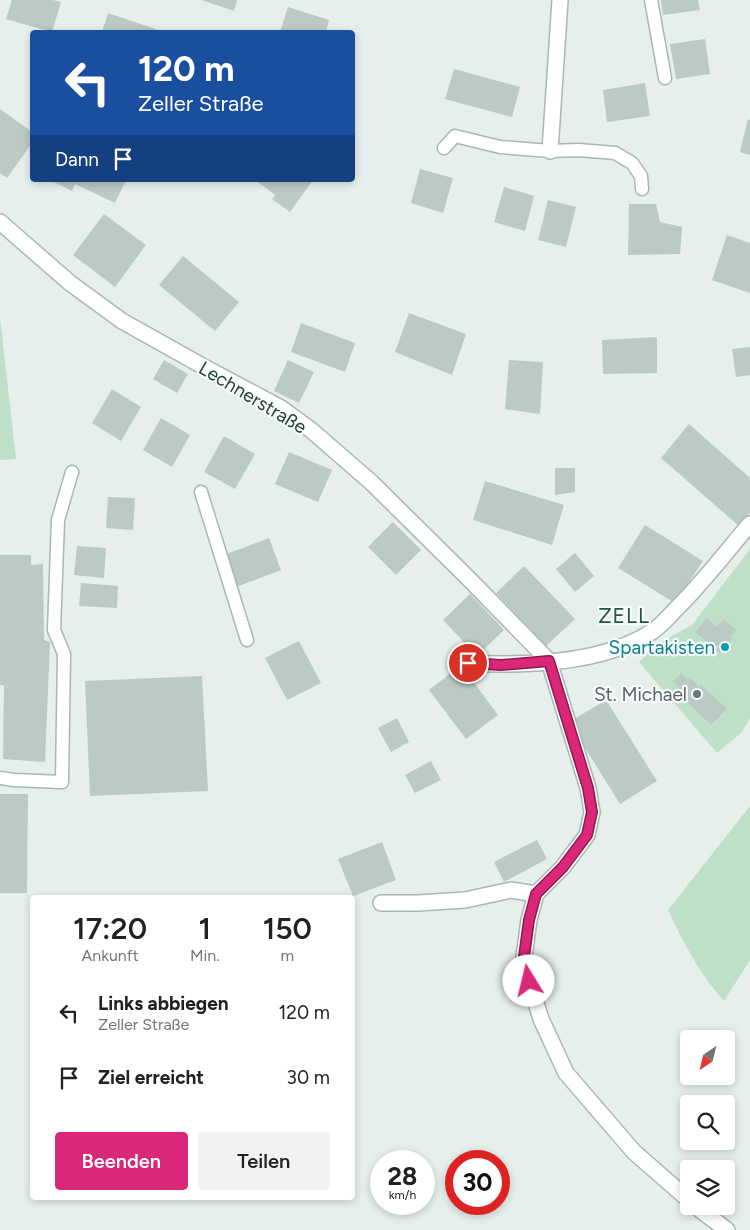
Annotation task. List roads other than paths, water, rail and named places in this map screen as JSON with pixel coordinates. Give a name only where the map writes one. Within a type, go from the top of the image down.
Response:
[{"type":"street","points":[[550,151],[560,0]]},
{"type":"street","name":"Lechnerstraße","points":[[0,222],[70,283],[122,320],[281,408],[311,430],[379,490],[549,661]]},
{"type":"street","points":[[468,663],[501,665],[580,657],[619,648],[652,632],[696,588],[750,524]]},
{"type":"street","points":[[549,661],[588,788],[592,812],[587,835],[563,867],[536,894],[529,920],[524,957],[529,981],[541,1019],[566,1073],[634,1152],[680,1192]]},
{"type":"street","points":[[381,903],[466,900],[511,890],[536,894]]},
{"type":"street","points":[[707,1215],[726,1230]]},
{"type":"lane","points":[[651,0],[665,78]]},
{"type":"lane","points":[[444,148],[455,136],[500,147],[615,153],[632,164],[641,176],[642,189]]},
{"type":"lane","points":[[0,778],[62,782],[64,654],[54,630],[58,520],[72,472]]},
{"type":"lane","points":[[201,492],[247,640]]},
{"type":"place","name":"Spartakisten","points":[[725,647]]},
{"type":"place","name":"St. Michael","points":[[697,694]]},
{"type":"district","name":"ZELL","points":[[624,616]]}]
